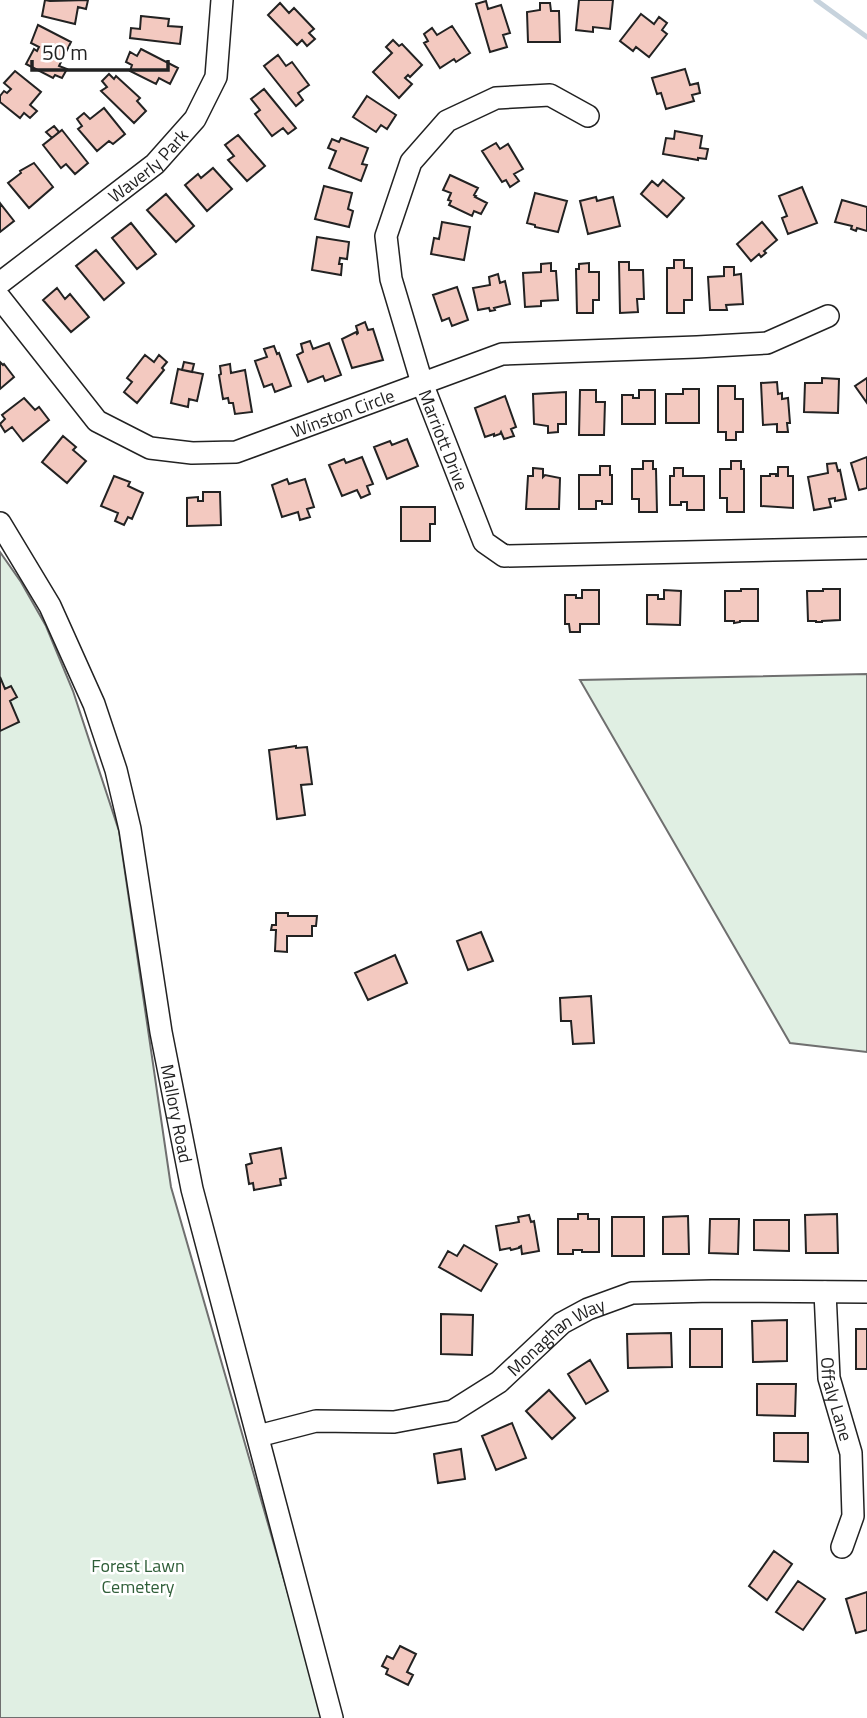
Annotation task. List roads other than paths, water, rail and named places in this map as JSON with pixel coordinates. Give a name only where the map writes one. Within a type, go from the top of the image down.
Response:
[{"type":"street","name":"Waverly Park","points":[[0,283],[155,164],[195,119],[216,77],[222,0]]},
{"type":"street","name":"Marriott Drive","points":[[588,116],[550,95],[496,99],[447,121],[411,162],[386,236],[391,279],[422,383],[484,542],[505,556],[867,548]]},
{"type":"street","name":"Winston Circle","points":[[0,298],[97,421],[150,448],[192,453],[236,452],[502,354],[766,343],[828,316]]},
{"type":"street","name":"Mallory Road","points":[[0,523],[50,606],[94,704],[116,770],[130,829],[161,1032],[192,1189],[332,1718]]},
{"type":"street","name":"Offaly Lane","points":[[825,1292],[829,1378],[851,1453],[853,1516],[842,1547]]},
{"type":"street","name":"Monaghan Way","points":[[258,1436],[316,1420],[394,1422],[453,1411],[499,1382],[562,1323],[588,1309],[632,1293],[867,1292]]},
{"type":"waterway","points":[[816,0],[867,37]]},
{"type":"park label","name":"Forest Lawn Cemetery","points":[[138,1575]]}]
